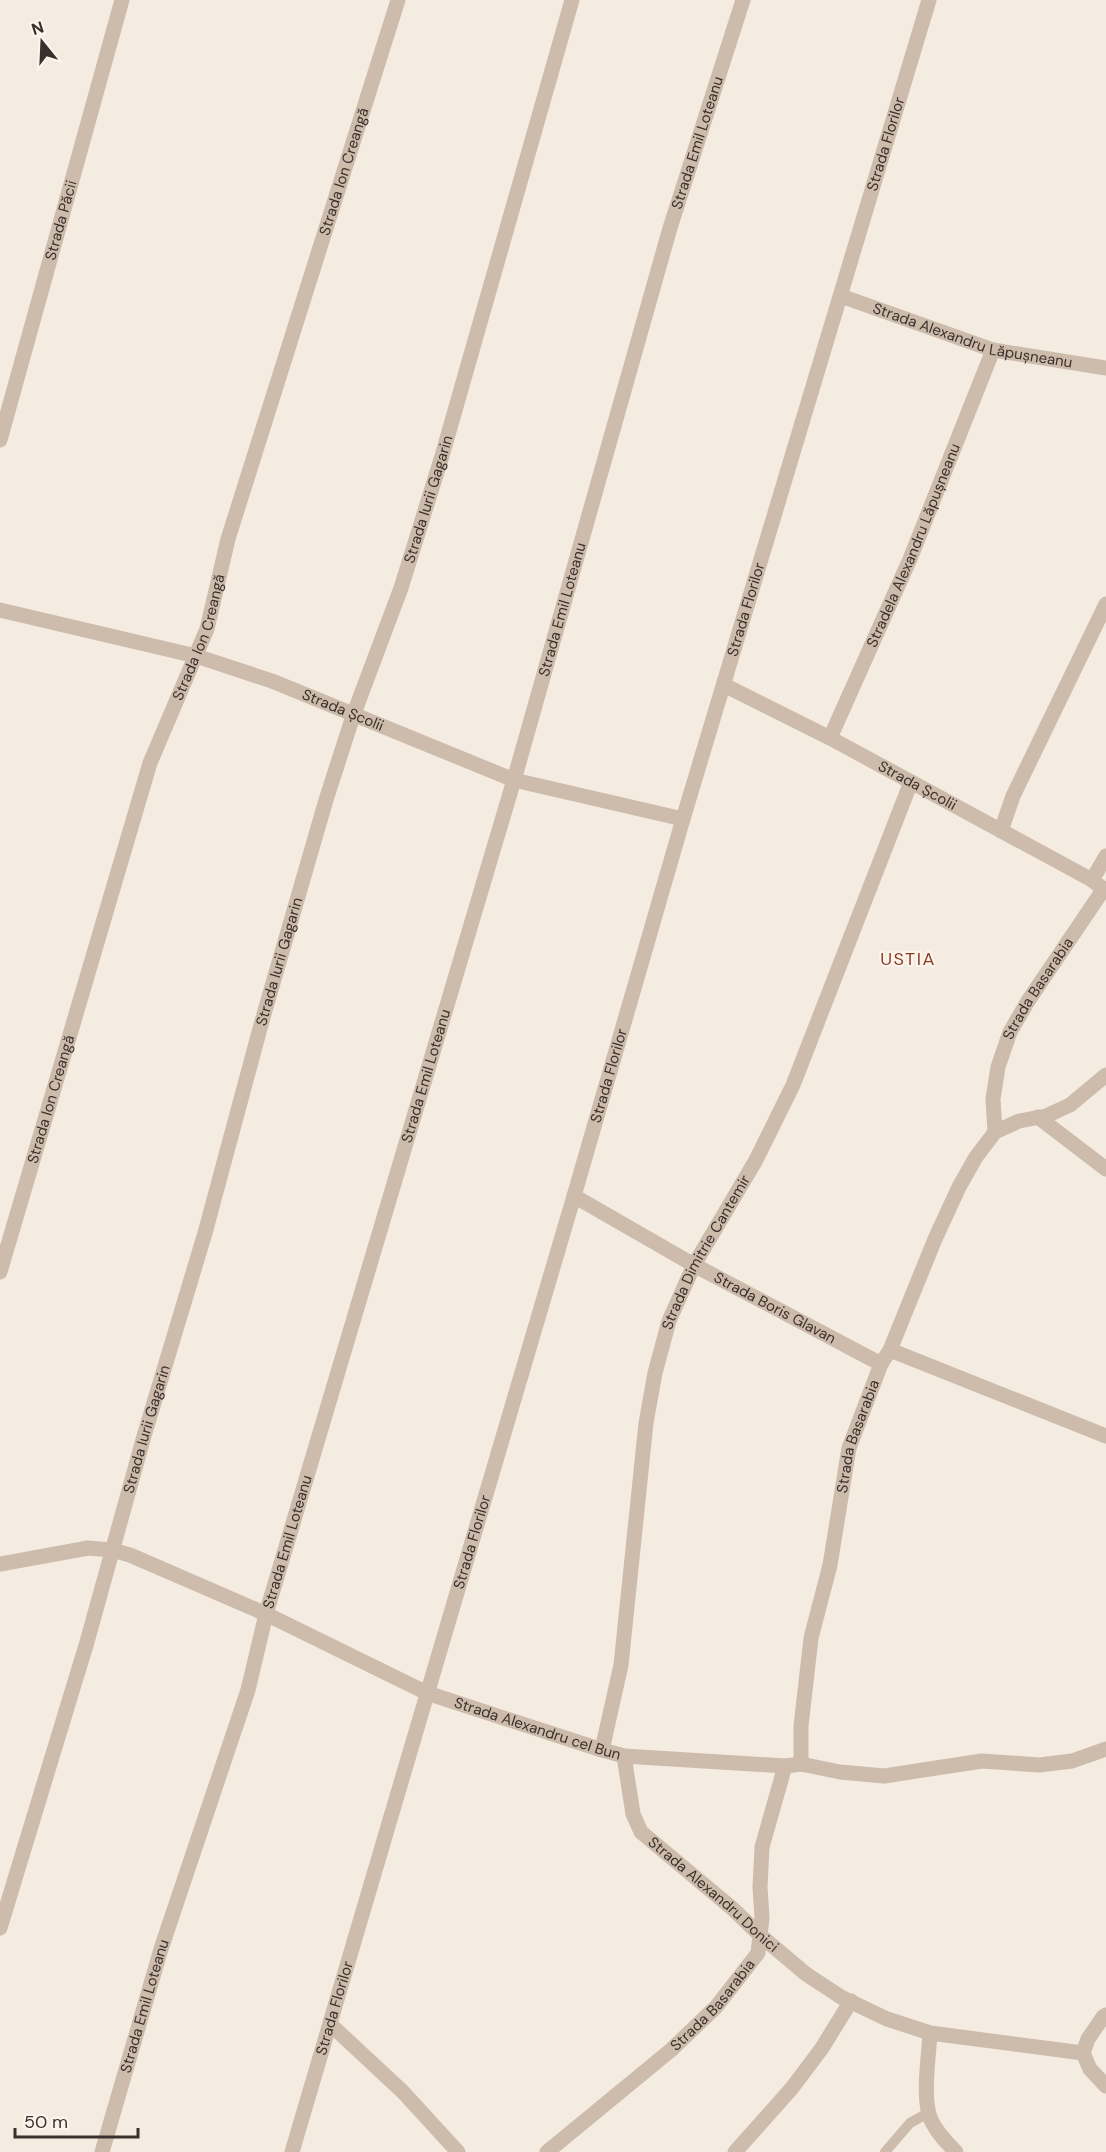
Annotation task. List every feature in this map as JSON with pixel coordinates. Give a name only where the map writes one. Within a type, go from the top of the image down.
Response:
[{"type":"street","name":"Strada Păcii","points":[[0,440],[122,0]]},
{"type":"street","name":"Strada Ion Creangă","points":[[0,1272],[150,763],[207,629],[228,539],[398,0]]},
{"type":"street","name":"Strada Iurii Gagarin","points":[[0,1928],[87,1642],[147,1424],[205,1233],[262,1021],[353,716],[401,588],[442,456],[572,0]]},
{"type":"street","name":"Strada Emil Loteanu","points":[[102,2152],[161,1949],[248,1690],[266,1614],[514,780],[670,228],[743,0]]},
{"type":"street","name":"Strada Florilor","points":[[292,2152],[683,819],[929,0]]},
{"type":"street","name":"Strada Alexandru Lăpușneanu","points":[[841,296],[993,350],[1106,368]]},
{"type":"street","name":"Stradela Alexandru Lăpușneanu","points":[[830,738],[910,559],[993,350]]},
{"type":"street","points":[[1001,831],[1013,796],[1106,604]]},
{"type":"street","name":"Strada Școlii","points":[[0,610],[196,656],[272,681],[514,780],[683,819]]},
{"type":"street","name":"Strada Școlii","points":[[724,685],[830,738],[1100,887]]},
{"type":"street","name":"Strada Dimitrie Cantemir","points":[[602,1750],[621,1665],[646,1423],[655,1373],[669,1320],[694,1265],[756,1160],[793,1085],[911,782]]},
{"type":"street","name":"Strada Basarabia","points":[[801,1764],[801,1726],[811,1638],[830,1565],[849,1448],[881,1364],[890,1350],[935,1239],[976,1157],[995,1132],[993,1099],[998,1067],[1010,1032],[1100,887],[1106,856]]},
{"type":"street","points":[[995,1132],[1019,1121],[1038,1118],[1070,1105],[1106,1075]]},
{"type":"street","points":[[1038,1118],[1106,1169]]},
{"type":"street","name":"Strada Boris Glavan","points":[[574,1196],[694,1265],[881,1364]]},
{"type":"street","points":[[890,1350],[1106,1436]]},
{"type":"street","name":"Strada Alexandru cel Bun","points":[[0,1564],[88,1548],[112,1550],[130,1555],[266,1614],[427,1693],[624,1756],[785,1766],[801,1764],[840,1773],[884,1776],[982,1761],[1039,1765],[1072,1761],[1106,1750]]},
{"type":"street","name":"Strada Alexandru Donici","points":[[624,1756],[633,1814],[641,1832],[806,1974],[887,2019],[930,2032],[1083,2053]]},
{"type":"street","name":"Strada Basarabia","points":[[547,2152],[671,2050],[716,2007],[758,1953],[761,1936],[762,1847],[785,1766]]},
{"type":"street","points":[[735,2152],[792,2088],[822,2048],[851,2001]]},
{"type":"street","points":[[1106,2015],[1088,2039],[1083,2053],[1090,2069],[1106,2086]]},
{"type":"street","points":[[330,2024],[403,2092],[458,2152]]},
{"type":"street","points":[[930,2032],[927,2097],[931,2120],[945,2141],[956,2152]]},
{"type":"lane","points":[[885,2152],[910,2123],[930,2112]]},
{"type":"district","name":"USTIA","points":[[908,959]]}]
